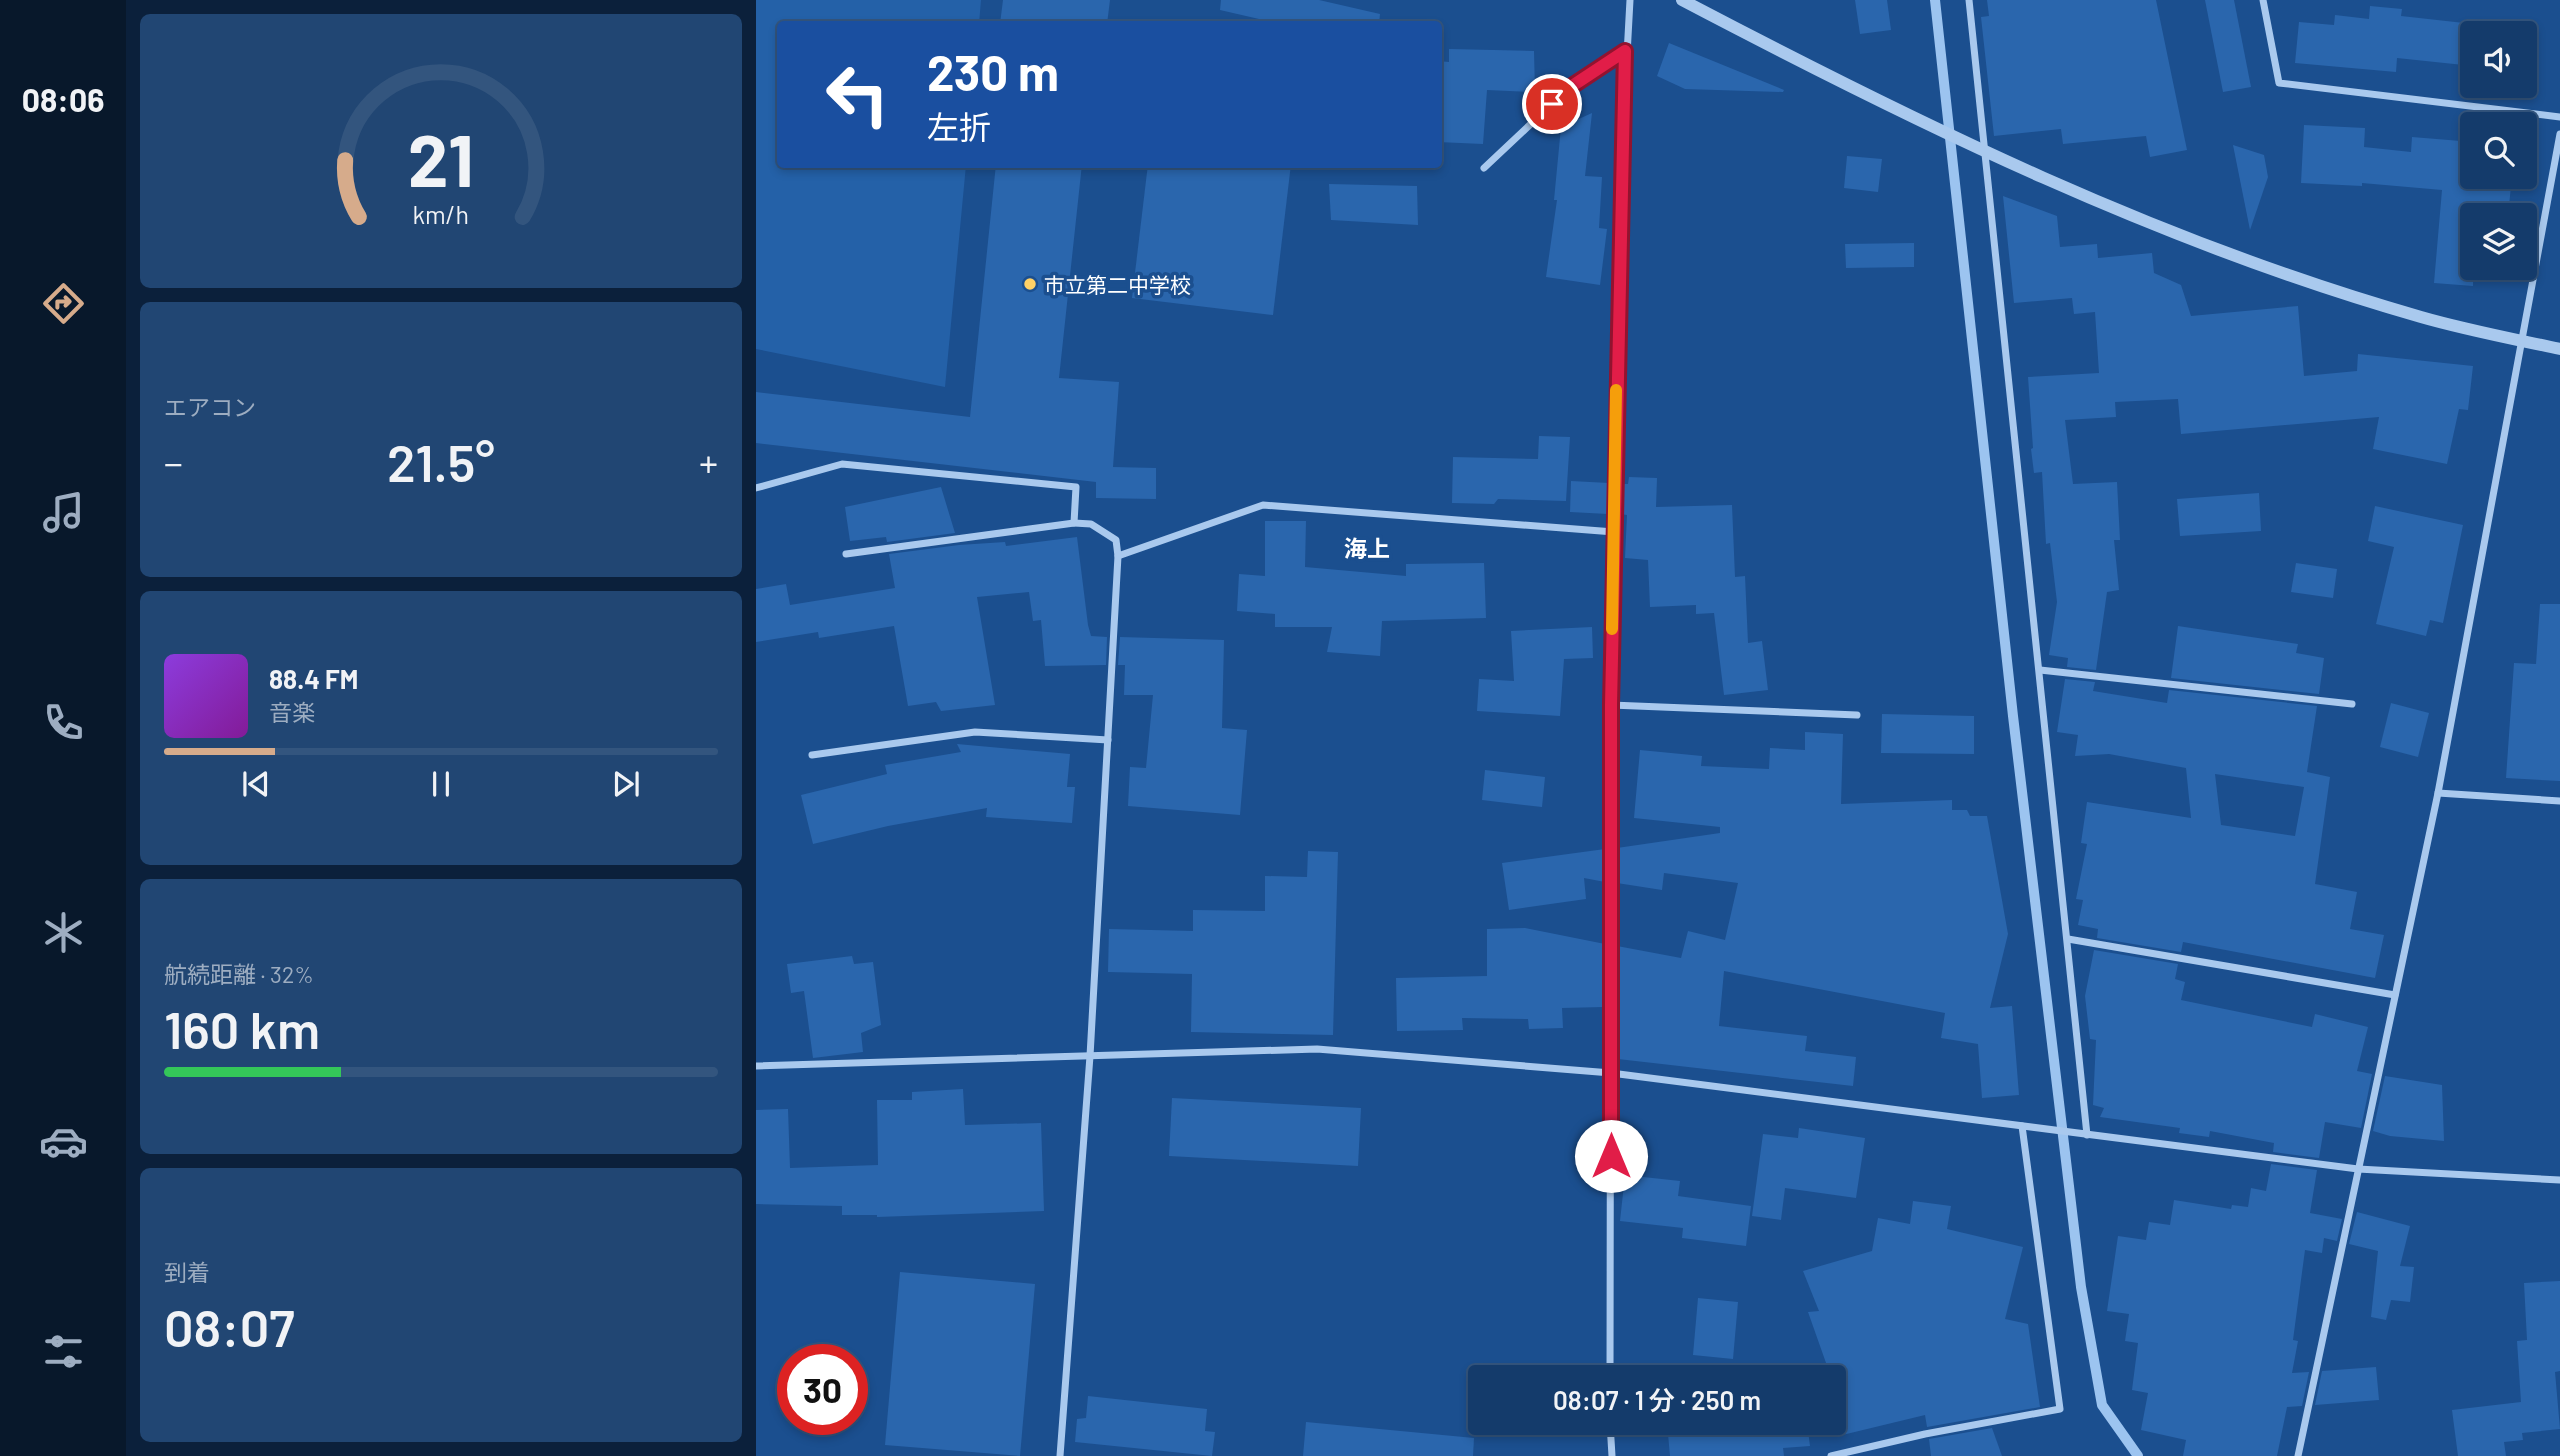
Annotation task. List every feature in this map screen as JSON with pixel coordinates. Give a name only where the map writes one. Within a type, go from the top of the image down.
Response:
[{"type":"street","points":[[1611,1365],[1611,705],[1625,51],[1630,0]]},
{"type":"street","points":[[1682,0],[1868,98],[1984,152],[2203,245],[2423,318],[2560,349]]},
{"type":"street","points":[[1969,0],[2087,1135]]},
{"type":"street","points":[[2263,0],[2279,83],[2560,117]]},
{"type":"street","points":[[1484,168],[1569,88],[1625,51]]},
{"type":"street","points":[[2298,1456],[2438,793],[2560,134]]},
{"type":"street","points":[[756,488],[842,464],[1076,487],[1074,523]]},
{"type":"street","points":[[1118,556],[1264,505],[1614,532]]},
{"type":"street","points":[[846,554],[1074,523],[1091,524],[1116,540],[1118,556],[1090,1056],[1060,1456]]},
{"type":"street","points":[[2040,670],[2352,704]]},
{"type":"street","points":[[1611,705],[1857,715]]},
{"type":"street","points":[[812,755],[975,732],[1108,740]]},
{"type":"street","points":[[2438,793],[2560,801]]},
{"type":"street","points":[[2068,939],[2395,995]]},
{"type":"street","points":[[756,1066],[1317,1049],[1611,1073],[2358,1169],[2560,1180]]},
{"type":"street","points":[[1831,1456],[1925,1434],[2060,1409],[2022,1126]]},
{"type":"street","points":[[1611,1435],[1612,1456]]},
{"type":"shaded area","points":[[756,0],[981,0],[979,21],[777,21],[777,168],[966,168],[945,387],[756,349]]},
{"type":"building","points":[[1003,0],[1110,0],[1107,21],[1000,21]]},
{"type":"building","points":[[1221,0],[1319,0],[1380,14],[1379,21],[1268,21],[1220,10]]},
{"type":"building","points":[[1855,0],[1887,0],[1891,30],[1860,34]]},
{"type":"building","points":[[1987,0],[2156,0],[2187,150],[2150,157],[2146,136],[2063,144],[2061,129],[1994,136],[1981,17],[1989,16]]},
{"type":"building","points":[[2205,0],[2234,0],[2251,87],[2223,92]]},
{"type":"building","points":[[2370,6],[2402,9],[2401,16],[2460,23],[2460,65],[2397,58],[2396,72],[2295,63],[2299,22],[2334,25],[2335,15],[2369,19]]},
{"type":"building","points":[[1669,43],[1784,90],[1685,89],[1657,76]]},
{"type":"building","points":[[1449,49],[1534,51],[1535,92],[1487,90],[1483,144],[1442,142],[1442,61],[1449,62]]},
{"type":"building","points":[[1592,113],[1585,176],[1602,177],[1599,228],[1607,229],[1600,285],[1546,277],[1557,200],[1554,200],[1561,127]]},
{"type":"building","points":[[2304,125],[2365,128],[2364,147],[2411,152],[2412,137],[2460,141],[2460,189],[2511,189],[2509,203],[2460,203],[2460,280],[2473,280],[2473,286],[2434,283],[2442,190],[2362,183],[2362,186],[2301,183]]},
{"type":"building","points":[[2233,145],[2264,155],[2268,177],[2250,230]]},
{"type":"building","points":[[1847,156],[1882,159],[1878,192],[1844,188]]},
{"type":"building","points":[[996,168],[1082,168],[1059,378],[1119,382],[1113,467],[1156,468],[1156,499],[1096,498],[1096,482],[756,443],[756,392],[970,417]]},
{"type":"building","points":[[1148,168],[1291,168],[1273,315],[1132,298]]},
{"type":"building","points":[[1329,184],[1417,186],[1418,225],[1331,220]]},
{"type":"building","points":[[2003,196],[2057,216],[2060,247],[2097,244],[2098,258],[2152,253],[2154,273],[2181,285],[2191,316],[2298,306],[2304,376],[2357,371],[2358,354],[2473,366],[2468,410],[2459,409],[2447,464],[2373,449],[2379,417],[2181,434],[2178,399],[2115,402],[2116,417],[2065,420],[2073,484],[2117,482],[2120,540],[2114,540],[2119,590],[2107,592],[2096,670],[2067,667],[2068,658],[2049,655],[2057,602],[2050,543],[2046,544],[2042,472],[2034,473],[2028,377],[2099,373],[2095,312],[2074,314],[2072,298],[2014,303]]},
{"type":"building","points":[[1914,243],[1914,267],[1846,268],[1845,244]]},
{"type":"building","points":[[1539,436],[1570,437],[1566,501],[1498,499],[1494,504],[1452,503],[1453,457],[1538,459]]},
{"type":"building","points":[[1629,477],[1657,478],[1656,507],[1732,505],[1735,577],[1745,576],[1748,643],[1762,641],[1768,690],[1724,695],[1714,613],[1696,614],[1696,605],[1650,607],[1648,560],[1625,558],[1627,515],[1620,514],[1621,484],[1628,484]]},
{"type":"building","points":[[1571,481],[1609,483],[1608,514],[1570,512]]},
{"type":"building","points":[[941,487],[955,533],[887,542],[886,537],[850,541],[845,507]]},
{"type":"building","points":[[2259,493],[2261,531],[2180,536],[2177,499]]},
{"type":"building","points":[[2375,506],[2463,525],[2443,623],[2430,620],[2426,636],[2376,624],[2394,547],[2368,541]]},
{"type":"building","points":[[1265,521],[1306,521],[1305,567],[1406,576],[1406,564],[1484,563],[1486,618],[1382,621],[1380,656],[1327,652],[1332,627],[1275,627],[1275,614],[1237,611],[1239,574],[1265,576]]},
{"type":"building","points":[[1077,537],[1088,625],[1091,636],[1107,637],[1106,665],[1045,666],[1041,620],[1033,621],[1029,592],[977,597],[995,705],[941,711],[936,702],[908,706],[894,626],[819,638],[818,632],[756,642],[756,589],[786,584],[790,605],[895,588],[889,554],[959,545],[1005,542],[1006,546]]},
{"type":"building","points":[[2296,563],[2337,569],[2333,598],[2291,592]]},
{"type":"building","points":[[2540,604],[2560,604],[2560,781],[2506,778],[2514,663],[2536,664]]},
{"type":"building","points":[[2178,626],[2298,644],[2296,653],[2324,658],[2319,694],[2171,678]]},
{"type":"building","points":[[1592,627],[1593,658],[1564,659],[1560,716],[1477,711],[1479,679],[1514,681],[1511,631]]},
{"type":"building","points":[[1120,637],[1224,640],[1222,728],[1247,730],[1240,815],[1128,806],[1130,767],[1146,768],[1153,695],[1124,695],[1125,665],[1118,665]]},
{"type":"building","points":[[2065,679],[2095,682],[2093,691],[2167,703],[2169,690],[2317,706],[2307,772],[2330,777],[2315,884],[2357,892],[2350,929],[2384,935],[2375,978],[2183,942],[2181,952],[2097,938],[2098,929],[2078,925],[2083,900],[2076,899],[2087,844],[2081,843],[2087,802],[2191,818],[2186,768],[2109,754],[2075,756],[2078,735],[2057,732]],"holes":[[[2215,774],[2304,787],[2295,836],[2221,825]]]},
{"type":"building","points":[[2391,703],[2429,713],[2418,757],[2380,747]]},
{"type":"building","points":[[1882,714],[1974,716],[1974,754],[1881,753]]},
{"type":"building","points":[[1805,732],[1843,734],[1841,804],[1952,800],[1952,810],[1967,810],[1970,816],[1987,816],[2008,934],[1990,1008],[2012,1006],[2019,1095],[1982,1098],[1978,1044],[1941,1038],[1945,1013],[1724,971],[1719,1026],[1807,1036],[1805,1051],[1856,1057],[1853,1086],[1618,1059],[1617,946],[1681,958],[1688,931],[1725,940],[1738,883],[1664,873],[1662,890],[1617,883],[1617,848],[1720,833],[1720,827],[1634,818],[1640,750],[1702,756],[1701,766],[1769,769],[1770,748],[1805,750]]},
{"type":"building","points":[[957,744],[1070,754],[1067,787],[1075,787],[1072,823],[986,817],[987,808],[888,826],[813,844],[801,795],[887,774],[885,765],[961,752]]},
{"type":"building","points":[[1485,770],[1545,777],[1542,807],[1482,800]]},
{"type":"building","points":[[1605,849],[1605,882],[1584,878],[1586,899],[1509,910],[1502,863]]},
{"type":"building","points":[[1308,851],[1338,852],[1333,1035],[1191,1032],[1192,974],[1108,972],[1109,929],[1193,931],[1193,910],[1265,911],[1265,876],[1307,877]]},
{"type":"building","points":[[1525,928],[1605,944],[1604,1007],[1562,1008],[1563,1028],[1529,1029],[1528,1019],[1462,1018],[1463,1030],[1397,1031],[1396,978],[1487,976],[1487,929]]},
{"type":"building","points":[[2094,950],[2178,964],[2175,979],[2185,982],[2181,1000],[2312,1027],[2315,1014],[2368,1027],[2357,1071],[2372,1074],[2361,1128],[2325,1122],[2319,1158],[2273,1152],[2274,1143],[2210,1131],[2209,1137],[2179,1133],[2180,1128],[2100,1117],[2104,1108],[2093,1105],[2096,1040],[2090,1039],[2085,996]]},
{"type":"building","points":[[852,956],[854,964],[873,962],[881,1025],[861,1033],[863,1052],[813,1058],[804,991],[791,993],[787,964]]},
{"type":"building","points":[[2385,1076],[2442,1085],[2444,1141],[2390,1136],[2373,1131]]},
{"type":"building","points":[[963,1089],[965,1125],[1041,1123],[1044,1211],[877,1217],[842,1215],[842,1206],[756,1204],[756,1110],[788,1109],[790,1168],[878,1165],[877,1100],[912,1100],[912,1092]]},
{"type":"building","points":[[1172,1098],[1361,1108],[1358,1166],[1169,1156]]},
{"type":"building","points":[[1799,1128],[1865,1138],[1856,1198],[1785,1188],[1781,1220],[1752,1216],[1763,1134],[1798,1138]]},
{"type":"building","points":[[2271,1164],[2317,1170],[2310,1213],[2342,1219],[2337,1241],[2324,1238],[2322,1253],[2305,1250],[2293,1340],[2298,1341],[2292,1373],[2309,1372],[2302,1406],[2287,1407],[2277,1456],[2183,1456],[2186,1440],[2141,1430],[2148,1393],[2132,1390],[2138,1343],[2125,1341],[2129,1314],[2107,1311],[2118,1236],[2146,1240],[2149,1222],[2170,1225],[2174,1200],[2231,1209],[2232,1205],[2248,1207],[2251,1188],[2266,1191]]},
{"type":"building","points":[[1625,1175],[1680,1181],[1678,1196],[1751,1206],[1746,1246],[1682,1238],[1683,1228],[1620,1221]]},
{"type":"building","points":[[1913,1201],[1951,1206],[1947,1229],[2023,1247],[2005,1319],[2028,1324],[2040,1407],[1927,1427],[1925,1415],[1846,1434],[1846,1365],[1827,1365],[1808,1312],[1819,1311],[1803,1271],[1872,1251],[1878,1218],[1910,1224]]},
{"type":"building","points":[[2357,1212],[2410,1226],[2400,1266],[2414,1267],[2410,1302],[2391,1300],[2386,1320],[2371,1317],[2378,1251],[2349,1244]]},
{"type":"building","points":[[900,1272],[1035,1284],[1020,1456],[885,1445]]},
{"type":"building","points":[[2560,1281],[2560,1371],[2555,1372],[2560,1429],[2522,1433],[2523,1440],[2504,1442],[2506,1456],[2458,1456],[2452,1410],[2521,1402],[2517,1341],[2527,1340],[2524,1283]]},
{"type":"building","points":[[1698,1298],[1738,1302],[1733,1359],[1693,1355]]},
{"type":"building","points":[[2376,1367],[2379,1400],[2315,1405],[2322,1371]]},
{"type":"building","points":[[1088,1396],[1207,1409],[1205,1431],[1215,1432],[1212,1456],[1075,1442],[1077,1419],[1086,1418]]},
{"type":"building","points":[[1306,1422],[1474,1438],[1473,1456],[1303,1456]]},
{"type":"building","points":[[1992,1428],[2002,1456],[1931,1456],[1929,1439]]},
{"type":"building","points":[[1668,1435],[1809,1435],[1810,1446],[1783,1448],[1784,1456],[1670,1456]]},
{"type":"waterway","points":[[1935,0],[2013,716],[2081,1287],[2102,1405],[2138,1456]]},
{"type":"slow traffic","points":[[1612,629],[1616,390]]},
{"type":"place","name":"市立第二中学校","points":[[1030,284]]},
{"type":"district","name":"海上","points":[[1367,548]]},
{"type":"route","points":[[1552,104],[1569,88],[1625,51],[1620,183],[1611,705],[1611,1156]]}]
